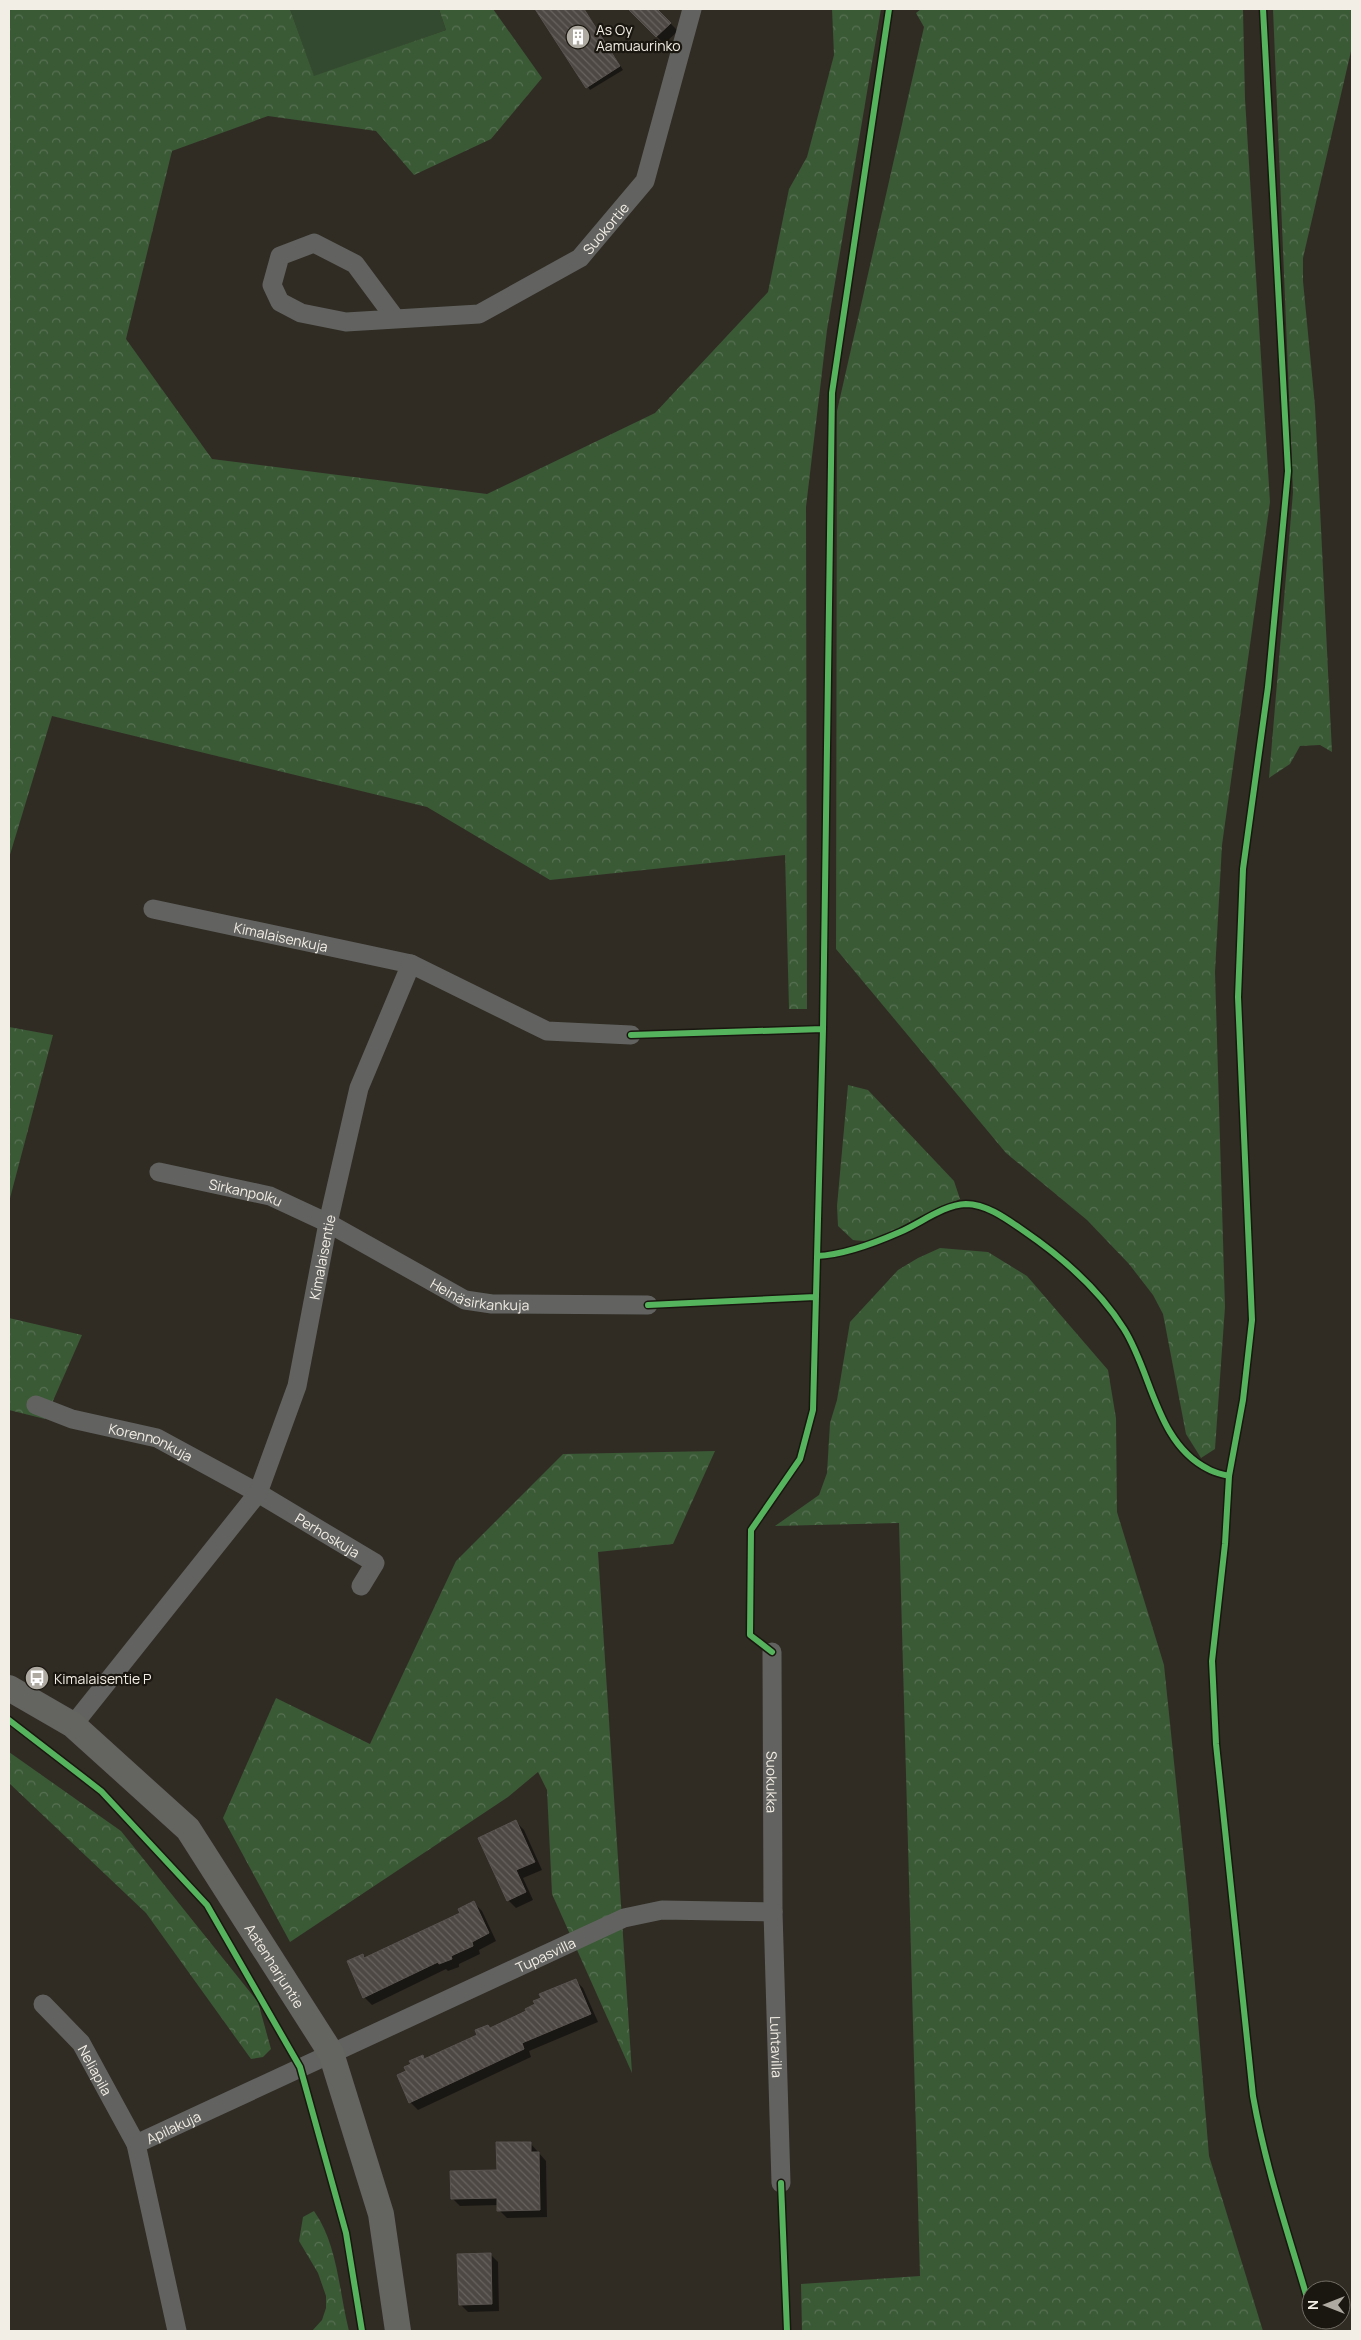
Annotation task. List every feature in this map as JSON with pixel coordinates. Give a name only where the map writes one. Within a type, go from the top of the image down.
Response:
[{"type":"street","name":"Suokortie","points":[[395,318],[355,264],[314,244],[280,256],[272,285],[280,302],[301,313],[346,322],[479,314],[580,258],[645,181],[692,9]]},
{"type":"street","name":"Kimalaisenkuja","points":[[153,909],[411,964]]},
{"type":"street","points":[[411,964],[547,1031],[631,1034]]},
{"type":"street","name":"Kimalaisentie","points":[[73,1725],[258,1493],[297,1386],[328,1223],[359,1088],[411,964]]},
{"type":"street","name":"Sirkanpolku","points":[[158,1172],[270,1196],[328,1223]]},
{"type":"street","name":"Heinäsirkankuja","points":[[328,1223],[465,1300],[492,1304],[648,1305]]},
{"type":"street","name":"Korennonkuja","points":[[36,1405],[72,1419],[157,1438],[258,1493]]},
{"type":"street","name":"Perhoskuja","points":[[258,1493],[374,1563],[361,1586]]},
{"type":"street","name":"Suokukka","points":[[772,1652],[774,1912]]},
{"type":"street","name":"Aatenharjuntie","points":[[9,1688],[73,1725],[188,1829],[331,2053],[381,2214],[398,2331]]},
{"type":"street","name":"Tupasvilla","points":[[331,2053],[624,1918],[662,1910],[774,1912]]},
{"type":"street","name":"Luhtavilla","points":[[774,1912],[781,2183]]},
{"type":"street","name":"Neliapila","points":[[43,2004],[81,2043],[136,2144]]},
{"type":"street","name":"Apilakuja","points":[[177,2331],[136,2144],[331,2053]]},
{"type":"green space","points":[[9,9],[290,9],[314,76],[446,30],[439,9],[493,9],[542,78],[491,139],[414,175],[376,131],[268,116],[172,151],[126,339],[212,459],[487,494],[655,413],[768,292],[789,189],[807,157],[834,55],[832,9],[881,9],[827,330],[806,507],[807,1009],[789,1009],[785,855],[550,880],[427,807],[52,716],[9,858]]},
{"type":"green space","points":[[290,9],[439,9],[446,30],[314,77]]},
{"type":"green space","points":[[921,9],[1243,9],[1245,99],[1270,502],[1222,845],[1215,972],[1225,1307],[1215,1449],[1201,1458],[1186,1434],[1163,1314],[1153,1295],[1129,1264],[1087,1220],[1006,1153],[836,949],[837,411],[924,27],[916,13]]},
{"type":"green space","points":[[1273,9],[1352,9],[1352,47],[1303,258],[1303,281],[1315,406],[1332,752],[1320,745],[1300,746],[1290,764],[1269,778],[1293,492]]},
{"type":"green space","points":[[9,1027],[53,1035],[9,1202]]},
{"type":"green space","points":[[848,1085],[868,1090],[954,1181],[960,1199],[873,1242],[853,1240],[838,1226],[837,1206]]},
{"type":"green space","points":[[940,1248],[988,1252],[1027,1276],[1108,1370],[1116,1418],[1117,1512],[1164,1665],[1188,1898],[1209,2156],[1263,2331],[802,2331],[801,2284],[920,2276],[899,1523],[775,1526],[819,1495],[827,1473],[830,1423],[837,1400],[850,1322],[898,1270]]},
{"type":"green space","points":[[9,1318],[82,1335],[45,1419],[9,1410]]},
{"type":"green space","points":[[715,1451],[673,1544],[598,1552],[632,2073],[552,1894],[547,1790],[538,1772],[508,1797],[290,1942],[223,1818],[276,1698],[370,1744],[456,1561],[563,1454]]},
{"type":"green space","points":[[9,1752],[121,1831],[258,2002],[271,2049],[263,2057],[251,2059],[146,1913],[9,1783]]},
{"type":"green space","points":[[314,2211],[322,2224],[333,2254],[349,2331],[312,2331],[322,2320],[326,2308],[326,2296],[318,2273],[299,2241],[303,2217]]},
{"type":"building","name":"As Oy Aamuaurinko","points":[[535,9],[584,9],[620,66],[586,88]]},
{"type":"building","points":[[628,9],[657,9],[671,23],[656,37]]},
{"type":"building","points":[[516,1820],[535,1862],[516,1870],[526,1892],[507,1901],[478,1838]]},
{"type":"building","points":[[474,1901],[489,1933],[472,1942],[473,1946],[451,1956],[452,1959],[439,1964],[438,1962],[363,1998],[347,1961],[363,1954],[364,1958],[460,1913],[458,1909]]},
{"type":"building","points":[[576,1979],[591,2014],[522,2043],[524,2049],[409,2103],[397,2075],[406,2071],[404,2067],[411,2064],[409,2061],[423,2055],[424,2059],[477,2035],[475,2030],[488,2025],[490,2028],[526,2011],[525,2009],[535,2004],[533,2001],[541,1998],[539,1994]]},
{"type":"building","points":[[496,2142],[531,2142],[531,2152],[539,2152],[540,2210],[497,2211],[497,2198],[451,2199],[450,2171],[497,2170]]},
{"type":"building","points":[[491,2253],[492,2304],[459,2305],[457,2254]]},
{"type":"cycle path","points":[[772,1652],[750,1635],[751,1530],[800,1459],[813,1410],[823,1029],[832,393],[889,9]]},
{"type":"cycle path","points":[[1263,9],[1288,471],[1268,687],[1243,869],[1238,997],[1252,1320],[1243,1400],[1229,1476],[1225,1544],[1212,1661],[1216,1744],[1253,2096],[1272,2178],[1302,2280]]},
{"type":"cycle path","points":[[631,1035],[823,1029]]},
{"type":"cycle path","points":[[817,1256],[849,1251],[870,1244],[957,1205],[974,1205],[997,1213],[1066,1263],[1103,1300],[1124,1329],[1134,1347],[1157,1406],[1177,1442],[1191,1457],[1208,1469],[1229,1476]]},
{"type":"cycle path","points":[[648,1305],[815,1297]]},
{"type":"cycle path","points":[[9,1720],[101,1791],[207,1905],[300,2067],[346,2233],[362,2331]]},
{"type":"cycle path","points":[[781,2183],[787,2331]]},
{"type":"place","name":"As Oy Aamuaurinko","points":[[578,37]]},
{"type":"place","name":"Kimalaisentie P","points":[[37,1678]]}]
